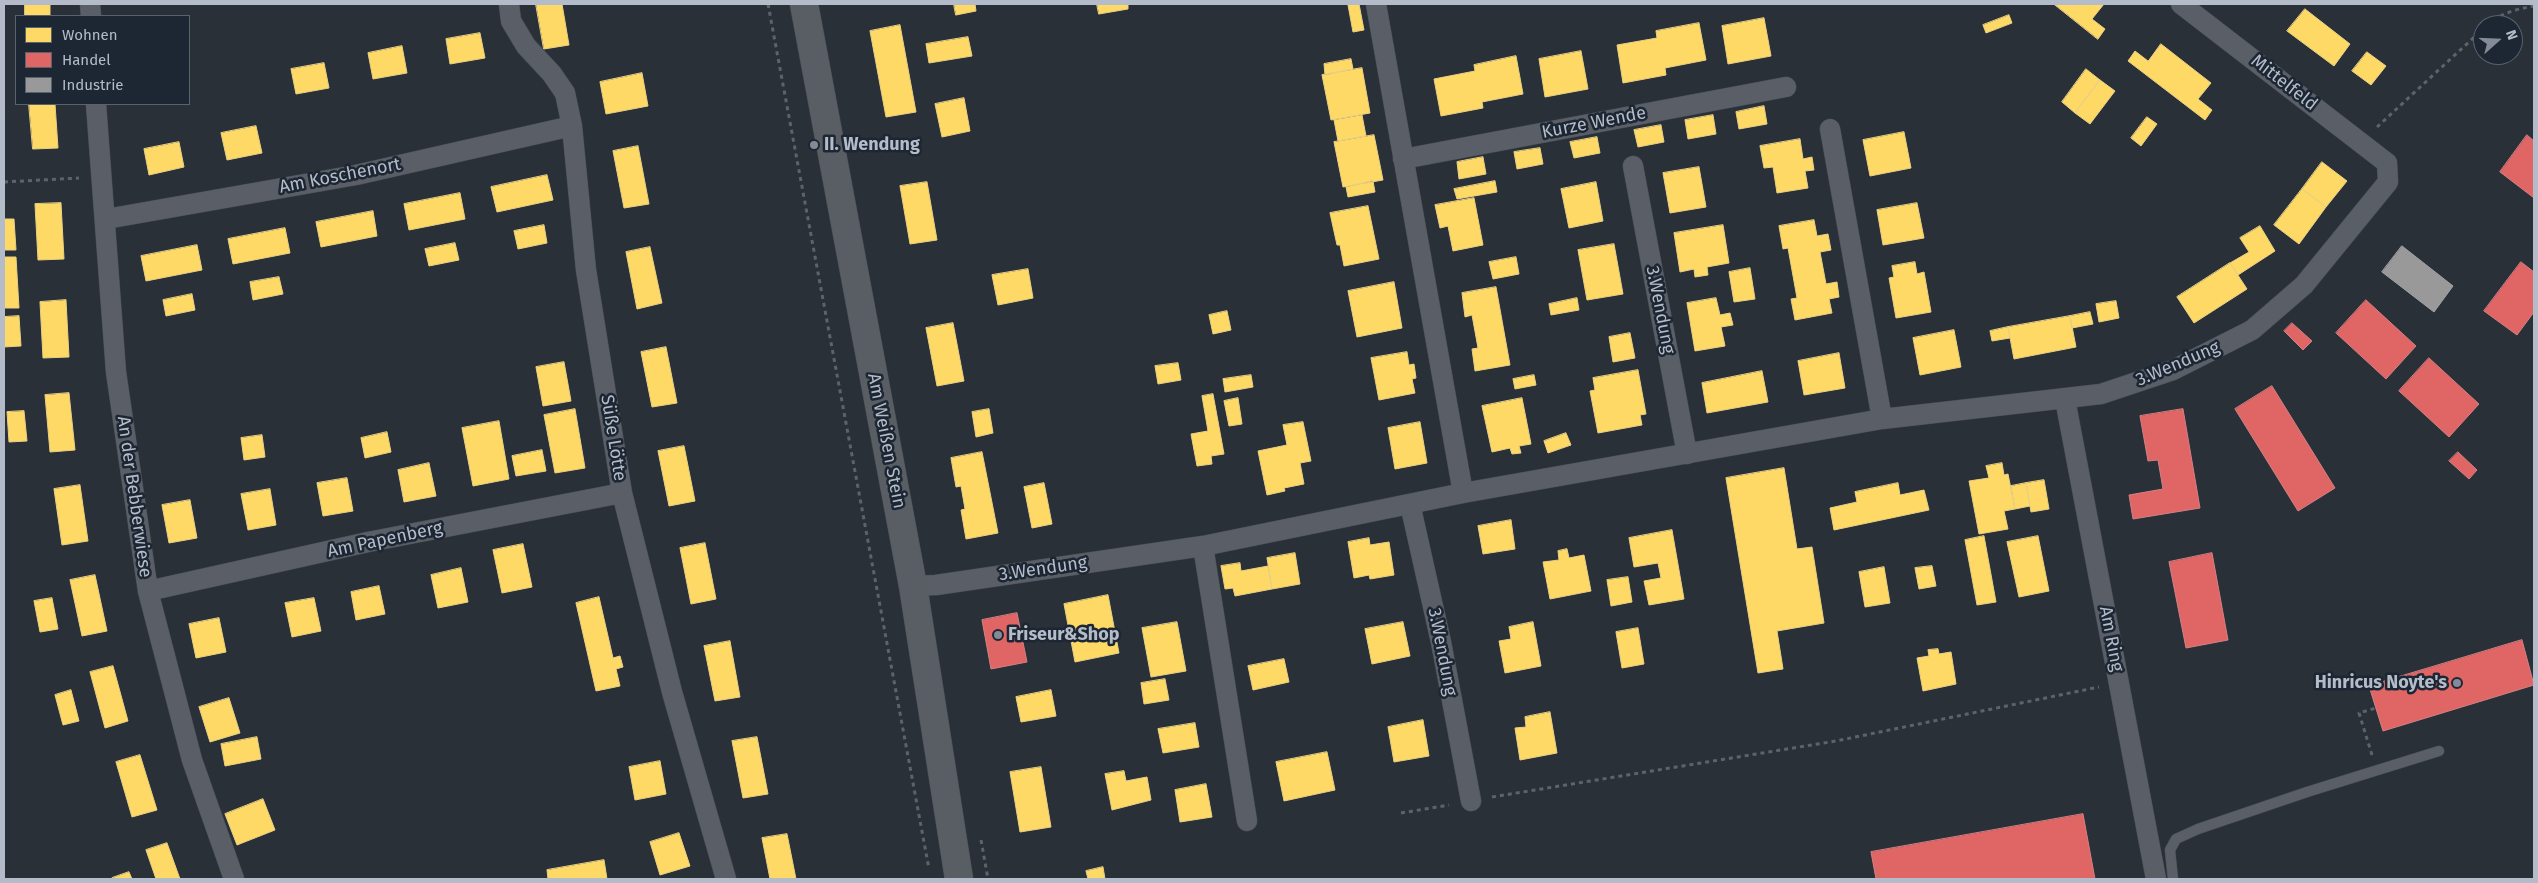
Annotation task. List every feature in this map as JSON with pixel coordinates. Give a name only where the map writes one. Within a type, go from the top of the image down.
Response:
[{"type":"street","name":"Süße Lötte","points":[[509,4],[511,21],[526,46],[552,74],[564,93],[572,126],[586,270],[622,493],[672,692],[726,879]]},
{"type":"street","name":"Am Weißen Stein","points":[[804,4],[913,586],[959,879]]},
{"type":"street","points":[[1376,4],[1463,493]]},
{"type":"street","name":"Mittelfeld","points":[[2181,4],[2387,163]]},
{"type":"street","name":"Kurze Wende","points":[[1403,159],[1786,88]]},
{"type":"street","name":"An der Bebberwiese","points":[[96,105],[116,372],[148,591],[192,760],[234,879]]},
{"type":"street","name":"Am Koschenort","points":[[106,219],[356,175],[572,126]]},
{"type":"street","points":[[1830,129],[1882,419]]},
{"type":"street","name":"3.Wendung","points":[[913,586],[936,585],[1203,546],[1463,493],[1882,419],[2101,394],[2173,370],[2252,330],[2304,285],[2388,182],[2387,163]]},
{"type":"street","name":"3.Wendung","points":[[1634,166],[1687,454]]},
{"type":"street","name":"Am Ring","points":[[2065,399],[2156,879]]},
{"type":"street","name":"Am Papenberg","points":[[148,591],[368,542],[622,493]]},
{"type":"street","name":"3.Wendung","points":[[1410,504],[1441,642],[1471,801]]},
{"type":"street","points":[[1203,546],[1248,821]]},
{"type":"lane","points":[[2173,879],[2170,850],[2176,839],[2225,820],[2439,751]]},
{"type":"path","points":[[768,4],[929,870]]},
{"type":"path","points":[[2501,15],[2517,9],[2534,6]]},
{"type":"path","points":[[2371,133],[2473,38]]},
{"type":"path","points":[[4,182],[100,177]]},
{"type":"path","points":[[1401,813],[1836,740],[2119,683]]},
{"type":"path","points":[[2376,708],[2359,713],[2376,770]]},
{"type":"building: Wohnen","points":[[25,4],[50,4],[50,15],[25,15]]},
{"type":"building: Wohnen","points":[[536,4],[562,4],[569,45],[544,49]]},
{"type":"building: Wohnen","points":[[954,4],[975,4],[976,11],[956,15]]},
{"type":"building: Wohnen","points":[[1097,4],[1128,4],[1128,9],[1099,14]]},
{"type":"building: Wohnen","points":[[1359,4],[1364,30],[1353,32],[1348,5]]},
{"type":"building: Wohnen","points":[[2054,4],[2104,4],[2092,19],[2105,29],[2098,39]]},
{"type":"building: Wohnen","points":[[2305,9],[2350,44],[2334,66],[2287,31]]},
{"type":"building: Wohnen","points":[[2009,15],[2012,23],[1986,33],[1983,25]]},
{"type":"building: Wohnen","points":[[1764,18],[1771,56],[1728,64],[1722,26]]},
{"type":"building: Wohnen","points":[[1699,23],[1706,60],[1665,68],[1666,75],[1623,83],[1617,45],[1657,38],[1656,31]]},
{"type":"building: Wohnen","points":[[900,25],[916,112],[886,117],[870,31]]},
{"type":"building: Wohnen","points":[[480,33],[485,58],[450,64],[446,39]]},
{"type":"building: Wohnen","points":[[968,37],[972,56],[929,63],[926,44]]},
{"type":"building: Wohnen","points":[[2161,44],[2211,83],[2198,99],[2212,110],[2205,120],[2128,61],[2135,51],[2148,61]]},
{"type":"building: Wohnen","points":[[402,46],[407,73],[373,79],[368,53]]},
{"type":"building: Wohnen","points":[[1581,51],[1588,89],[1545,97],[1539,59]]},
{"type":"building: Wohnen","points":[[2367,52],[2386,66],[2371,85],[2352,71]]},
{"type":"building: Wohnen","points":[[1516,56],[1523,94],[1482,102],[1483,108],[1441,116],[1434,79],[1475,71],[1474,65]]},
{"type":"building: Wohnen","points":[[1351,59],[1353,69],[1325,75],[1324,64]]},
{"type":"building: Wohnen","points":[[324,63],[329,88],[296,94],[291,69]]},
{"type":"building: Wohnen","points":[[1362,68],[1370,113],[1331,120],[1322,75]]},
{"type":"building: Wohnen","points":[[2086,69],[2100,80],[2075,113],[2062,102]]},
{"type":"building: Wohnen","points":[[642,73],[648,106],[606,114],[600,82]]},
{"type":"building: Wohnen","points":[[2100,80],[2115,91],[2090,124],[2075,113]]},
{"type":"building: Wohnen","points":[[964,98],[970,131],[942,137],[935,104]]},
{"type":"building: Wohnen","points":[[29,105],[55,105],[58,148],[33,149]]},
{"type":"building: Wohnen","points":[[1764,106],[1767,124],[1739,129],[1736,112]]},
{"type":"building: Wohnen","points":[[1362,115],[1366,136],[1338,141],[1334,120]]},
{"type":"building: Wohnen","points":[[1713,115],[1716,134],[1688,139],[1685,120]]},
{"type":"building: Wohnen","points":[[2147,117],[2157,124],[2141,146],[2131,138]]},
{"type":"building: Wohnen","points":[[1661,125],[1664,142],[1638,147],[1634,130]]},
{"type":"building: Wohnen","points":[[256,126],[262,153],[227,160],[221,133]]},
{"type":"building: Wohnen","points":[[1904,132],[1911,168],[1870,176],[1863,140]]},
{"type":"building: Wohnen","points":[[1374,135],[1383,180],[1343,187],[1334,142]]},
{"type":"building: Wohnen","points":[[1597,137],[1600,153],[1574,158],[1570,142]]},
{"type":"building: Wohnen","points":[[1800,139],[1803,159],[1812,157],[1814,170],[1805,171],[1808,188],[1777,193],[1773,167],[1764,168],[1760,146]]},
{"type":"building: Wohnen","points":[[179,142],[184,167],[149,175],[144,149]]},
{"type":"building: Wohnen","points":[[638,146],[649,204],[624,208],[613,151]]},
{"type":"building: Wohnen","points":[[1540,148],[1543,164],[1517,169],[1514,152]]},
{"type":"building: Wohnen","points":[[1483,157],[1486,174],[1459,179],[1457,162]]},
{"type":"building: Wohnen","points":[[2322,162],[2347,181],[2326,207],[2302,189]]},
{"type":"building: Wohnen","points":[[1699,167],[1706,207],[1670,213],[1663,173]]},
{"type":"building: Wohnen","points":[[547,175],[553,200],[497,212],[491,187]]},
{"type":"building: Wohnen","points":[[1373,181],[1375,192],[1348,197],[1346,187]]},
{"type":"building: Wohnen","points":[[1495,181],[1497,192],[1457,199],[1454,189]]},
{"type":"building: Wohnen","points":[[927,182],[937,240],[910,244],[900,186]]},
{"type":"building: Wohnen","points":[[1596,182],[1603,221],[1569,228],[1561,189]]},
{"type":"building: Wohnen","points":[[2302,189],[2326,207],[2299,244],[2274,225]]},
{"type":"building: Wohnen","points":[[460,193],[465,219],[409,230],[404,204]]},
{"type":"building: Wohnen","points":[[1474,198],[1483,245],[1453,251],[1448,226],[1440,228],[1435,205]]},
{"type":"building: Wohnen","points":[[61,203],[64,259],[38,260],[35,204]]},
{"type":"building: Wohnen","points":[[1917,203],[1924,238],[1883,245],[1877,210]]},
{"type":"building: Wohnen","points":[[1368,206],[1379,259],[1344,266],[1330,213]]},
{"type":"building: Wohnen","points":[[373,211],[377,236],[321,247],[316,222]]},
{"type":"building: Wohnen","points":[[4,219],[14,219],[16,250],[4,250]]},
{"type":"building: Wohnen","points":[[1814,220],[1817,236],[1828,234],[1831,250],[1820,252],[1826,284],[1837,282],[1839,297],[1829,299],[1832,313],[1795,320],[1791,299],[1797,298],[1788,248],[1783,249],[1779,226]]},
{"type":"building: Wohnen","points":[[544,225],[547,243],[518,249],[514,231]]},
{"type":"building: Wohnen","points":[[1723,225],[1729,263],[1707,267],[1708,275],[1695,277],[1694,269],[1680,272],[1674,233]]},
{"type":"building: Wohnen","points":[[2260,226],[2275,251],[2238,275],[2230,263],[2249,252],[2240,238]]},
{"type":"building: Wohnen","points":[[285,228],[290,253],[233,264],[228,239]]},
{"type":"building: Wohnen","points":[[455,243],[459,260],[429,266],[425,249]]},
{"type":"building: Wohnen","points":[[1614,244],[1623,294],[1587,300],[1578,250]]},
{"type":"building: Wohnen","points":[[197,245],[202,270],[146,281],[141,256]]},
{"type":"building: Wohnen","points":[[650,247],[662,303],[637,309],[626,252]]},
{"type":"building: Wohnen","points":[[4,257],[16,257],[19,308],[4,308]]},
{"type":"building: Wohnen","points":[[1516,257],[1519,274],[1493,279],[1489,262]]},
{"type":"building: Wohnen","points":[[1915,262],[1917,274],[1924,272],[1931,312],[1896,318],[1889,278],[1894,277],[1892,266]]},
{"type":"building: Wohnen","points":[[2230,263],[2247,289],[2194,323],[2177,297]]},
{"type":"building: Wohnen","points":[[1750,268],[1755,299],[1734,302],[1729,272]]},
{"type":"building: Wohnen","points":[[1028,269],[1033,298],[998,305],[992,275]]},
{"type":"building: Wohnen","points":[[279,277],[283,294],[253,300],[250,282]]},
{"type":"building: Wohnen","points":[[1394,282],[1402,328],[1357,337],[1348,291]]},
{"type":"building: Wohnen","points":[[1496,287],[1510,365],[1475,371],[1472,349],[1478,348],[1472,315],[1465,317],[1462,293]]},
{"type":"building: Wohnen","points":[[192,294],[195,310],[166,316],[163,300]]},
{"type":"building: Wohnen","points":[[1577,298],[1579,310],[1551,315],[1549,304]]},
{"type":"building: Wohnen","points":[[1716,298],[1720,315],[1730,313],[1733,325],[1721,327],[1725,346],[1695,351],[1687,303]]},
{"type":"building: Wohnen","points":[[66,300],[69,357],[43,358],[40,302]]},
{"type":"building: Wohnen","points":[[2116,301],[2119,318],[2099,322],[2096,304]]},
{"type":"building: Wohnen","points":[[1227,311],[1231,330],[1213,334],[1209,315]]},
{"type":"building: Wohnen","points":[[2090,312],[2093,324],[2072,328],[2070,316]]},
{"type":"building: Wohnen","points":[[19,316],[21,346],[4,347],[4,317]]},
{"type":"building: Wohnen","points":[[2070,316],[2076,347],[2014,359],[2008,327]]},
{"type":"building: Wohnen","points":[[953,323],[964,381],[937,386],[926,328]]},
{"type":"building: Wohnen","points":[[2008,327],[2010,338],[1992,341],[1990,331]]},
{"type":"building: Wohnen","points":[[1954,330],[1961,367],[1920,375],[1913,338]]},
{"type":"building: Wohnen","points":[[1630,333],[1635,358],[1613,362],[1609,337]]},
{"type":"building: Wohnen","points":[[666,347],[677,403],[652,407],[641,352]]},
{"type":"building: Wohnen","points":[[1407,352],[1409,365],[1414,364],[1416,378],[1412,379],[1415,393],[1379,400],[1371,358]]},
{"type":"building: Wohnen","points":[[1839,353],[1845,388],[1804,395],[1798,361]]},
{"type":"building: Wohnen","points":[[564,362],[571,401],[543,406],[536,367]]},
{"type":"building: Wohnen","points":[[1178,363],[1181,380],[1158,384],[1155,366]]},
{"type":"building: Wohnen","points":[[1638,370],[1646,414],[1640,415],[1642,425],[1598,433],[1590,391],[1595,390],[1593,378]]},
{"type":"building: Wohnen","points":[[1762,371],[1768,402],[1707,413],[1702,383]]},
{"type":"building: Wohnen","points":[[1251,375],[1253,387],[1225,392],[1223,379]]},
{"type":"building: Wohnen","points":[[1534,375],[1536,385],[1515,389],[1513,379]]},
{"type":"building: Wohnen","points":[[69,393],[75,450],[50,452],[45,395]]},
{"type":"building: Wohnen","points":[[1213,394],[1224,454],[1211,456],[1212,464],[1197,466],[1191,434],[1208,431],[1202,396]]},
{"type":"building: Wohnen","points":[[1238,398],[1242,424],[1229,426],[1224,401]]},
{"type":"building: Wohnen","points":[[1522,398],[1531,444],[1519,446],[1521,453],[1512,454],[1510,448],[1492,452],[1482,406]]},
{"type":"building: Wohnen","points":[[575,409],[585,468],[555,473],[544,415]]},
{"type":"building: Wohnen","points":[[989,409],[993,433],[976,437],[972,412]]},
{"type":"building: Wohnen","points":[[24,411],[27,441],[9,442],[7,412]]},
{"type":"building: Wohnen","points":[[499,421],[509,479],[473,486],[462,428]]},
{"type":"building: Wohnen","points":[[1303,422],[1311,461],[1300,463],[1304,484],[1284,488],[1285,491],[1267,495],[1258,451],[1287,445],[1283,425]]},
{"type":"building: Wohnen","points":[[1420,422],[1427,463],[1395,469],[1388,428]]},
{"type":"building: Wohnen","points":[[387,432],[391,452],[365,458],[361,438]]},
{"type":"building: Wohnen","points":[[1566,433],[1571,445],[1548,453],[1544,441]]},
{"type":"building: Wohnen","points":[[262,435],[265,457],[244,460],[241,438]]},
{"type":"building: Wohnen","points":[[684,446],[695,501],[669,506],[658,451]]},
{"type":"building: Wohnen","points":[[542,450],[546,471],[516,476],[512,456]]},
{"type":"building: Wohnen","points":[[982,452],[998,533],[966,539],[961,510],[965,509],[961,486],[956,487],[951,458]]},
{"type":"building: Wohnen","points":[[429,463],[436,496],[404,502],[398,470]]},
{"type":"building: Wohnen","points":[[2002,463],[2004,475],[2008,474],[2015,509],[2004,511],[2008,529],[1979,534],[1969,481],[1989,478],[1986,466]]},
{"type":"building: Wohnen","points":[[1784,468],[1797,549],[1812,547],[1824,623],[1777,631],[1783,669],[1758,673],[1726,478]]},
{"type":"building: Wohnen","points":[[347,478],[353,511],[323,516],[317,483]]},
{"type":"building: Wohnen","points":[[2044,480],[2049,509],[2031,512],[2026,483]]},
{"type":"building: Wohnen","points":[[1044,483],[1052,524],[1032,528],[1024,487]]},
{"type":"building: Wohnen","points":[[1898,483],[1900,495],[1924,490],[1929,510],[1834,530],[1830,508],[1857,502],[1855,492]]},
{"type":"building: Wohnen","points":[[2026,483],[2030,506],[2015,509],[2011,486]]},
{"type":"building: Wohnen","points":[[80,485],[88,541],[62,545],[54,489]]},
{"type":"building: Wohnen","points":[[270,489],[276,525],[248,530],[241,494]]},
{"type":"building: Wohnen","points":[[190,500],[197,538],[169,543],[162,505]]},
{"type":"building: Wohnen","points":[[1511,520],[1515,549],[1483,554],[1478,526]]},
{"type":"building: Wohnen","points":[[1672,530],[1684,599],[1649,605],[1644,581],[1661,578],[1658,563],[1634,567],[1629,538]]},
{"type":"building: Wohnen","points":[[1984,536],[1996,602],[1977,605],[1965,540]]},
{"type":"building: Wohnen","points":[[2038,536],[2049,591],[2019,597],[2007,542]]},
{"type":"building: Wohnen","points":[[1369,538],[1370,545],[1389,542],[1394,575],[1370,579],[1369,575],[1354,578],[1348,542]]},
{"type":"building: Wohnen","points":[[705,543],[716,599],[691,604],[680,548]]},
{"type":"building: Wohnen","points":[[523,544],[532,587],[502,593],[493,550]]},
{"type":"building: Wohnen","points":[[1567,549],[1569,558],[1584,555],[1591,591],[1550,599],[1543,562],[1559,560],[1558,551]]},
{"type":"building: Wohnen","points":[[1295,553],[1300,584],[1272,589],[1267,558]]},
{"type":"building: Wohnen","points":[[1240,563],[1241,571],[1268,566],[1272,589],[1235,596],[1233,588],[1225,589],[1221,566]]},
{"type":"building: Wohnen","points":[[1932,566],[1936,586],[1919,589],[1915,568]]},
{"type":"building: Wohnen","points":[[1884,567],[1890,603],[1865,607],[1859,572]]},
{"type":"building: Wohnen","points":[[461,568],[468,602],[438,608],[431,575]]},
{"type":"building: Wohnen","points":[[95,575],[107,631],[82,636],[70,580]]},
{"type":"building: Wohnen","points":[[1628,577],[1632,602],[1611,606],[1607,580]]},
{"type":"building: Wohnen","points":[[379,586],[385,614],[356,620],[351,592]]},
{"type":"building: Wohnen","points":[[1108,595],[1119,653],[1075,662],[1064,604]]},
{"type":"building: Wohnen","points":[[599,597],[613,658],[620,656],[623,667],[616,669],[620,686],[596,691],[576,603]]},
{"type":"building: Wohnen","points":[[52,598],[58,629],[40,632],[34,601]]},
{"type":"building: Wohnen","points":[[314,598],[321,631],[292,637],[285,603]]},
{"type":"building: Wohnen","points":[[219,618],[226,652],[196,658],[189,624]]},
{"type":"building: Wohnen","points":[[1177,622],[1186,671],[1151,677],[1142,628]]},
{"type":"building: Wohnen","points":[[1403,622],[1410,656],[1372,664],[1365,629]]},
{"type":"building: Wohnen","points":[[1533,622],[1541,666],[1505,673],[1499,641],[1511,639],[1509,627]]},
{"type":"building: Wohnen","points":[[1638,628],[1644,664],[1622,668],[1616,632]]},
{"type":"building: Wohnen","points":[[730,641],[740,697],[715,701],[704,646]]},
{"type":"building: Wohnen","points":[[1938,649],[1939,654],[1951,652],[1956,684],[1923,691],[1917,658],[1929,656],[1928,650]]},
{"type":"building: Wohnen","points":[[1284,659],[1289,682],[1253,690],[1248,666]]},
{"type":"building: Wohnen","points":[[113,666],[128,721],[105,728],[90,672]]},
{"type":"building: Wohnen","points":[[1165,679],[1169,700],[1144,704],[1141,683]]},
{"type":"building: Wohnen","points":[[71,690],[79,721],[63,725],[55,695]]},
{"type":"building: Wohnen","points":[[1051,690],[1056,716],[1021,722],[1016,697]]},
{"type":"building: Wohnen","points":[[229,698],[240,733],[210,742],[199,707]]},
{"type":"building: Wohnen","points":[[1550,712],[1557,753],[1520,760],[1515,728],[1526,727],[1525,717]]},
{"type":"building: Wohnen","points":[[1423,720],[1429,756],[1394,762],[1388,727]]},
{"type":"building: Wohnen","points":[[1195,723],[1199,747],[1163,753],[1158,729]]},
{"type":"building: Wohnen","points":[[257,737],[261,759],[225,766],[221,744]]},
{"type":"building: Wohnen","points":[[757,737],[768,794],[743,798],[732,741]]},
{"type":"building: Wohnen","points":[[1327,752],[1335,790],[1284,801],[1276,762]]},
{"type":"building: Wohnen","points":[[140,755],[157,810],[132,817],[116,762]]},
{"type":"building: Wohnen","points":[[660,761],[666,794],[635,800],[629,767]]},
{"type":"building: Wohnen","points":[[1041,767],[1051,827],[1020,832],[1010,772]]},
{"type":"building: Wohnen","points":[[1124,771],[1126,781],[1147,777],[1151,800],[1112,810],[1105,774]]},
{"type":"building: Wohnen","points":[[1206,784],[1212,817],[1180,822],[1175,790]]},
{"type":"building: Wohnen","points":[[263,799],[275,830],[237,845],[225,814]]},
{"type":"building: Wohnen","points":[[679,833],[690,866],[660,875],[650,842]]},
{"type":"building: Wohnen","points":[[787,834],[796,879],[770,879],[762,838]]},
{"type":"building: Wohnen","points":[[167,843],[180,879],[156,879],[146,850]]},
{"type":"building: Wohnen","points":[[604,860],[607,879],[548,879],[547,870]]},
{"type":"building: Wohnen","points":[[1103,867],[1105,879],[1088,879],[1086,871]]},
{"type":"building: Wohnen","points":[[129,872],[132,879],[112,879],[112,878]]},
{"type":"building: Handel","points":[[2527,135],[2534,141],[2534,198],[2500,172]]},
{"type":"building: Handel","points":[[2521,262],[2534,272],[2534,312],[2517,335],[2484,311]]},
{"type":"building: Handel","points":[[2366,300],[2416,346],[2386,379],[2336,333]]},
{"type":"building: Handel","points":[[2292,323],[2312,341],[2303,350],[2284,331]]},
{"type":"building: Handel","points":[[2429,358],[2479,404],[2449,437],[2399,391]]},
{"type":"building: Handel","points":[[2272,386],[2335,488],[2298,511],[2235,409]]},
{"type":"building: Handel","points":[[2183,409],[2200,508],[2133,519],[2129,495],[2163,489],[2158,460],[2148,461],[2140,416]]},
{"type":"building: Handel","points":[[2458,452],[2477,470],[2469,479],[2449,461]]},
{"type":"building: Handel","points":[[2212,553],[2228,640],[2186,648],[2169,562]]},
{"type":"building: Handel","points":[[1017,613],[1027,662],[991,669],[982,620]]},
{"type":"building: Handel","name":"Hinricus Noyte's","points":[[2522,640],[2534,685],[2383,731],[2369,686]]},
{"type":"building: Handel","points":[[2083,814],[2095,879],[1876,879],[1871,852]]},
{"type":"building: Industrie","points":[[2402,246],[2453,286],[2434,312],[2382,272]]},
{"type":"place","name":"II. Wendung","points":[[814,145]]},
{"type":"place","name":"Friseur&Shop","points":[[998,635]]},
{"type":"place","name":"Hinricus Noyte's","points":[[2457,683]]}]
